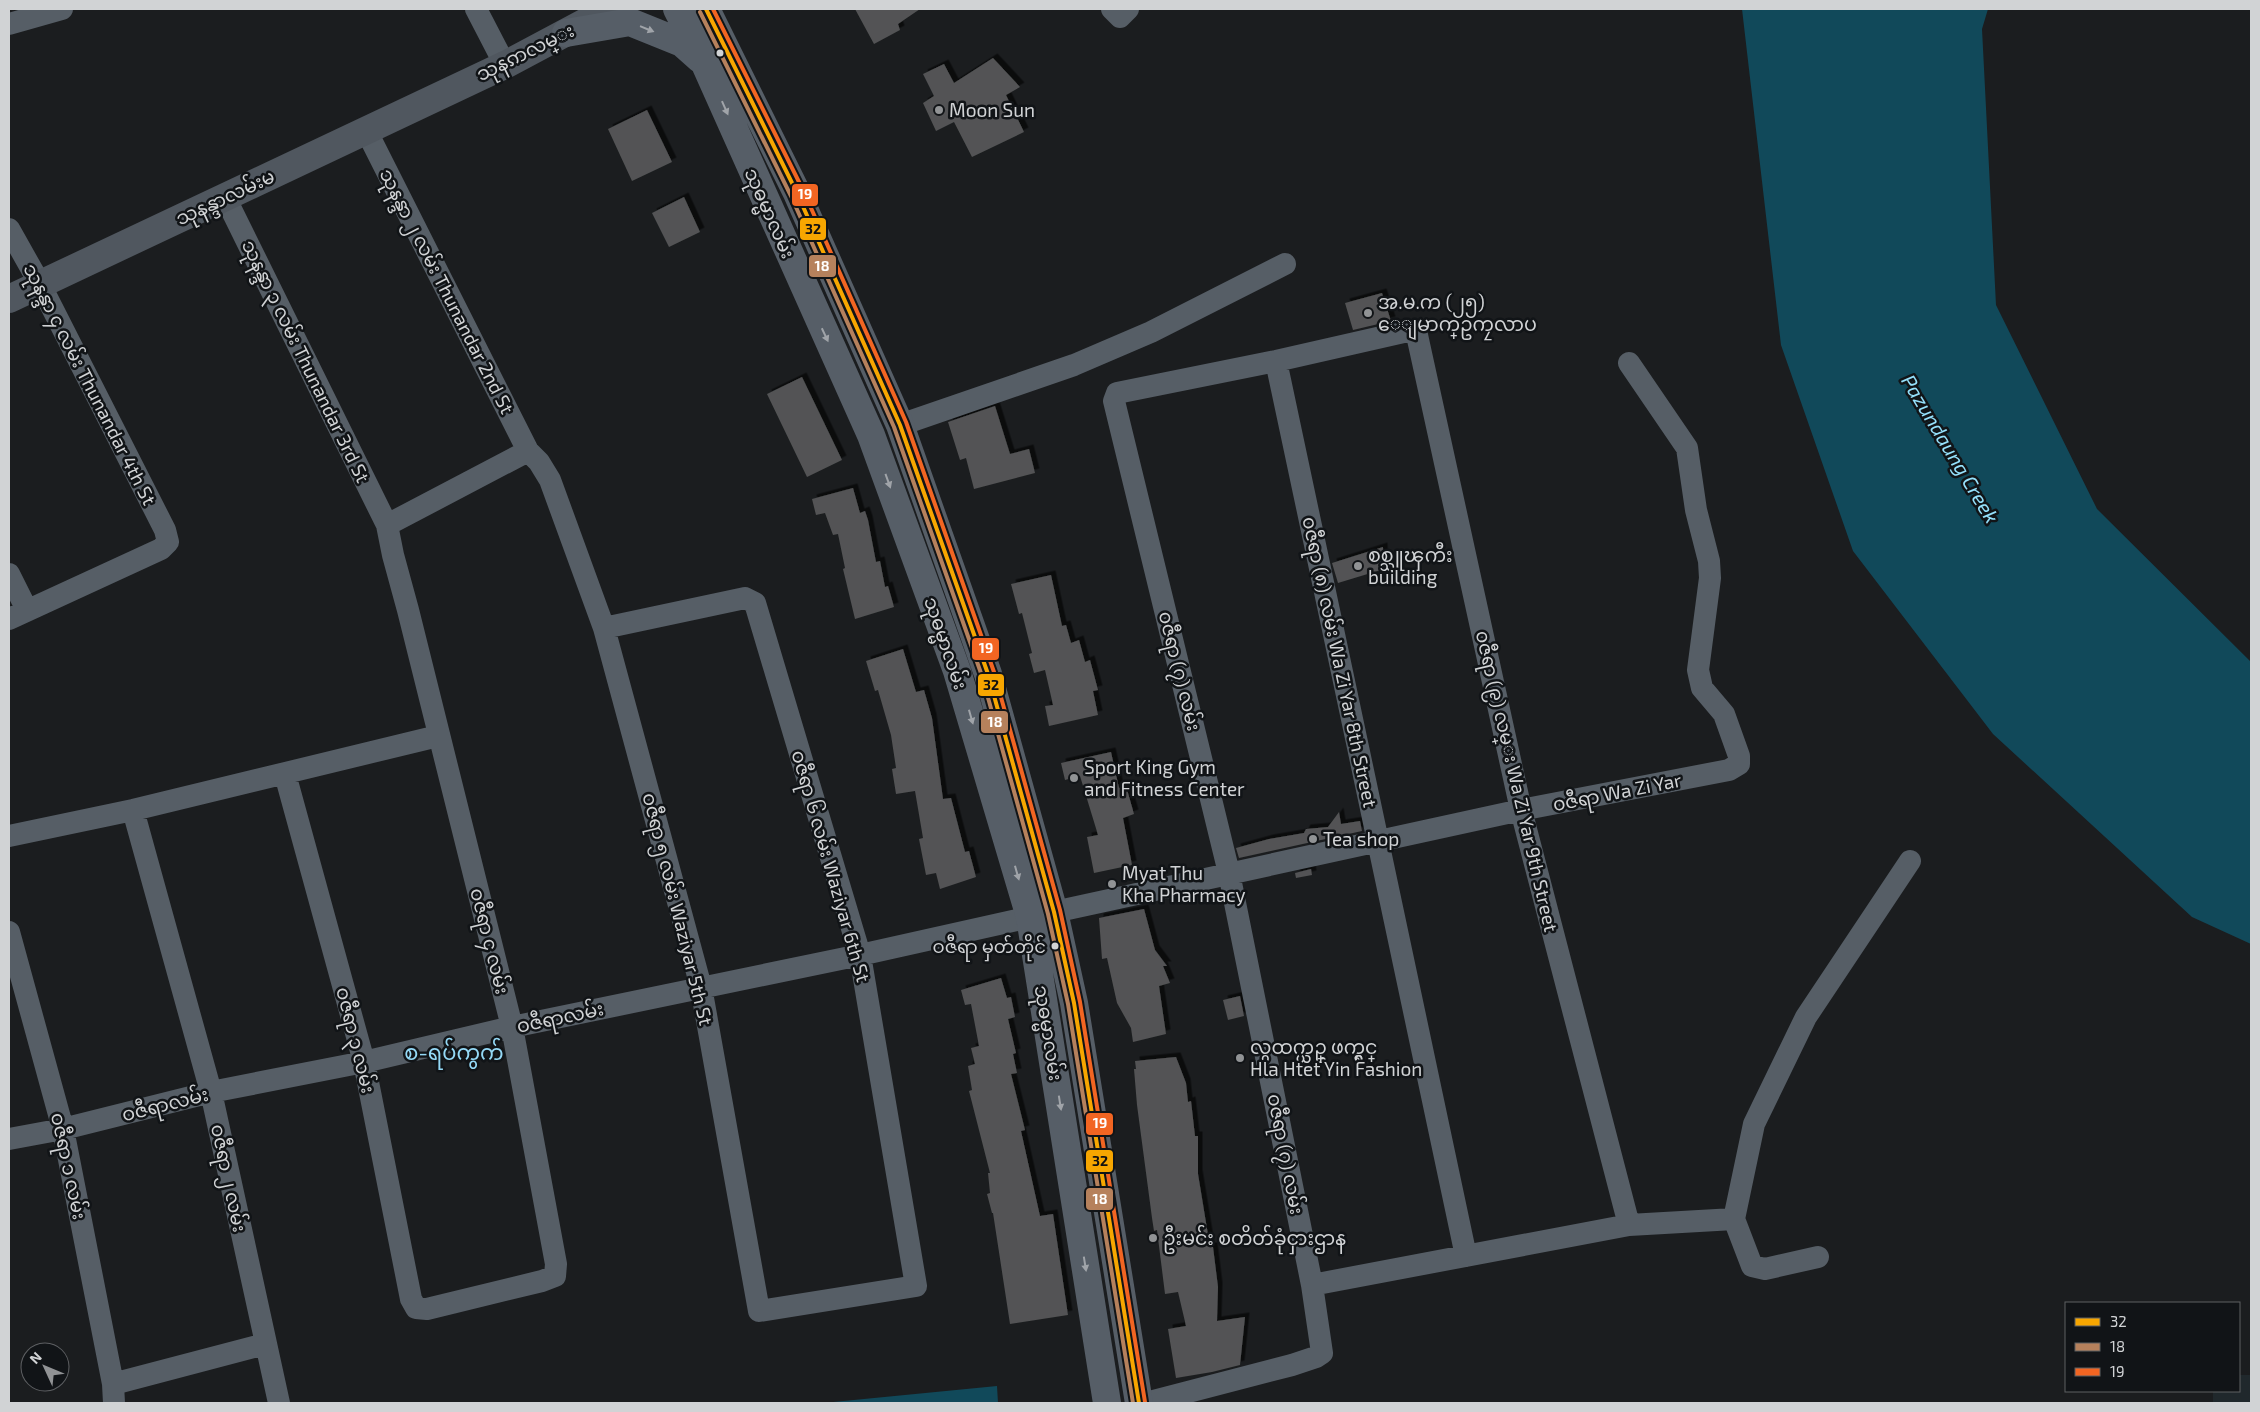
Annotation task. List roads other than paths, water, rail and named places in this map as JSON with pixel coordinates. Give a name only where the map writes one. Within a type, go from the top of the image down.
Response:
[{"type":"main road","points":[[566,33],[586,9]]},
{"type":"main road","name":"သုဓမ္မာလမ်း","points":[[677,9],[716,57],[810,223],[900,425],[988,674],[1042,914],[1107,1403]]},
{"type":"main road","name":"သုဓမ္မာလမ်း","points":[[706,9],[716,57],[779,233],[871,435],[954,662],[1074,1003],[1139,1403]]},
{"type":"main road","points":[[566,33],[630,22],[716,57],[726,9]]},
{"type":"street","points":[[9,24],[62,9]]},
{"type":"street","points":[[476,9],[505,65]]},
{"type":"street","name":"သုနၵာလမ္း","points":[[440,95],[505,65],[610,9]]},
{"type":"street","points":[[1112,9],[1120,17],[1128,9]]},
{"type":"street","name":"သုနန္ဒာလမ်းမ","points":[[9,299],[440,95]]},
{"type":"street","name":"သုနန္ဒာ ၂ လမ်း Thunandar 2nd St","points":[[366,130],[528,451],[539,462],[550,480],[604,628]]},
{"type":"street","name":"သုနန္ဒာ ၃ လမ်း Thunandar 3rd St","points":[[225,197],[387,525],[408,610]]},
{"type":"street","name":"သုနန္ဒာ ၄ လမ်း Thunandar 4th St","points":[[9,229],[40,284],[165,530],[168,542],[161,549],[18,614]]},
{"type":"street","points":[[900,425],[1074,365],[1151,332],[1285,264]]},
{"type":"street","name":"၀ဇီရာ (၉) လမ္း Wa Zi Yar 9th Street","points":[[1276,362],[1408,331],[1417,335],[1521,810],[1629,1225]]},
{"type":"street","name":"၀ဇီရာ (၇) လမ်း","points":[[1146,1403],[1292,1365],[1322,1353],[1312,1286],[1229,873],[1114,401],[1117,393],[1276,362]]},
{"type":"street","name":"၀ဇီရာ (၈) လမ်း Wa Zi Yar 8th Street","points":[[1276,362],[1466,1256]]},
{"type":"street","name":"၀ဇီရာ Wa Zi Yar","points":[[1042,914],[1521,810],[1729,770],[1739,764],[1740,756],[1724,714],[1702,688],[1698,670],[1710,578],[1709,561],[1696,510],[1687,448],[1629,363]]},
{"type":"street","points":[[387,525],[528,451]]},
{"type":"street","points":[[9,574],[18,614]]},
{"type":"street","name":"ဝဇီရာ ၆ လမ်း Waziyar 6th St","points":[[604,628],[745,598],[754,603],[860,955],[916,1286],[759,1311]]},
{"type":"street","name":"ဝဇီရာ ၄ လမ်း","points":[[408,610],[512,1027],[556,1264],[555,1276],[542,1281],[437,1307],[416,1308]]},
{"type":"street","name":"ဝဇီရာ ၅ လမ်း Waziyar 5th St","points":[[604,628],[701,987],[759,1311]]},
{"type":"street","points":[[9,836],[134,810],[438,736]]},
{"type":"street","name":"ဝဇီရာ ၃ လမ်း","points":[[285,774],[364,1062],[410,1299],[416,1308]]},
{"type":"street","name":"ဝဇီရာ ၂ လမ်း","points":[[134,810],[211,1092],[279,1403]]},
{"type":"street","points":[[1818,1257],[1765,1269],[1752,1266],[1734,1219],[1754,1124],[1806,1017],[1910,861]]},
{"type":"street","name":"ဝဇီရာလမ်း","points":[[9,1139],[63,1129],[211,1092],[364,1062],[512,1027],[860,955],[1042,914]]},
{"type":"street","name":"ဝဇီရာ ၁ လမ်း","points":[[9,932],[63,1129],[113,1394]]},
{"type":"street","points":[[1312,1286],[1629,1225],[1734,1219]]},
{"type":"street","points":[[113,1394],[265,1344]]},
{"type":"water","name":"Pazundaung Creek","points":[[1742,9],[1988,9],[1982,29],[1996,305],[2097,509],[2251,662],[2251,944],[2192,917],[1993,734],[1853,551],[1781,345]]},
{"type":"water","points":[[997,1386],[998,1403],[823,1403]]},
{"type":"place","name":"Moon Sun","points":[[939,110]]},
{"type":"place","name":"အ.မ.က (၂၅) ေျမာက္ဥကၠလာပ","points":[[1368,313]]},
{"type":"place","name":"စစ္သူၾကီး building","points":[[1358,566]]},
{"type":"place","name":"Sport King Gym and Fitness Center","points":[[1074,778]]},
{"type":"place","name":"Tea shop","points":[[1313,839]]},
{"type":"place","name":"Myat Thu Kha Pharmacy","points":[[1112,884]]},
{"type":"place","name":"ဝဇီရာ မှတ်တိုင်","points":[[1055,946]]},
{"type":"place","name":"လွထက္ယဥ္ ဖက္ရွင္ Hla Htet Yin Fashion","points":[[1240,1058]]},
{"type":"place","name":"ဦးမင်း စတိတ်ခုံငှားဌာန","points":[[1153,1238]]},
{"type":"district","name":"စ-ရပ်ကွက်","points":[[454,1053]]}]
